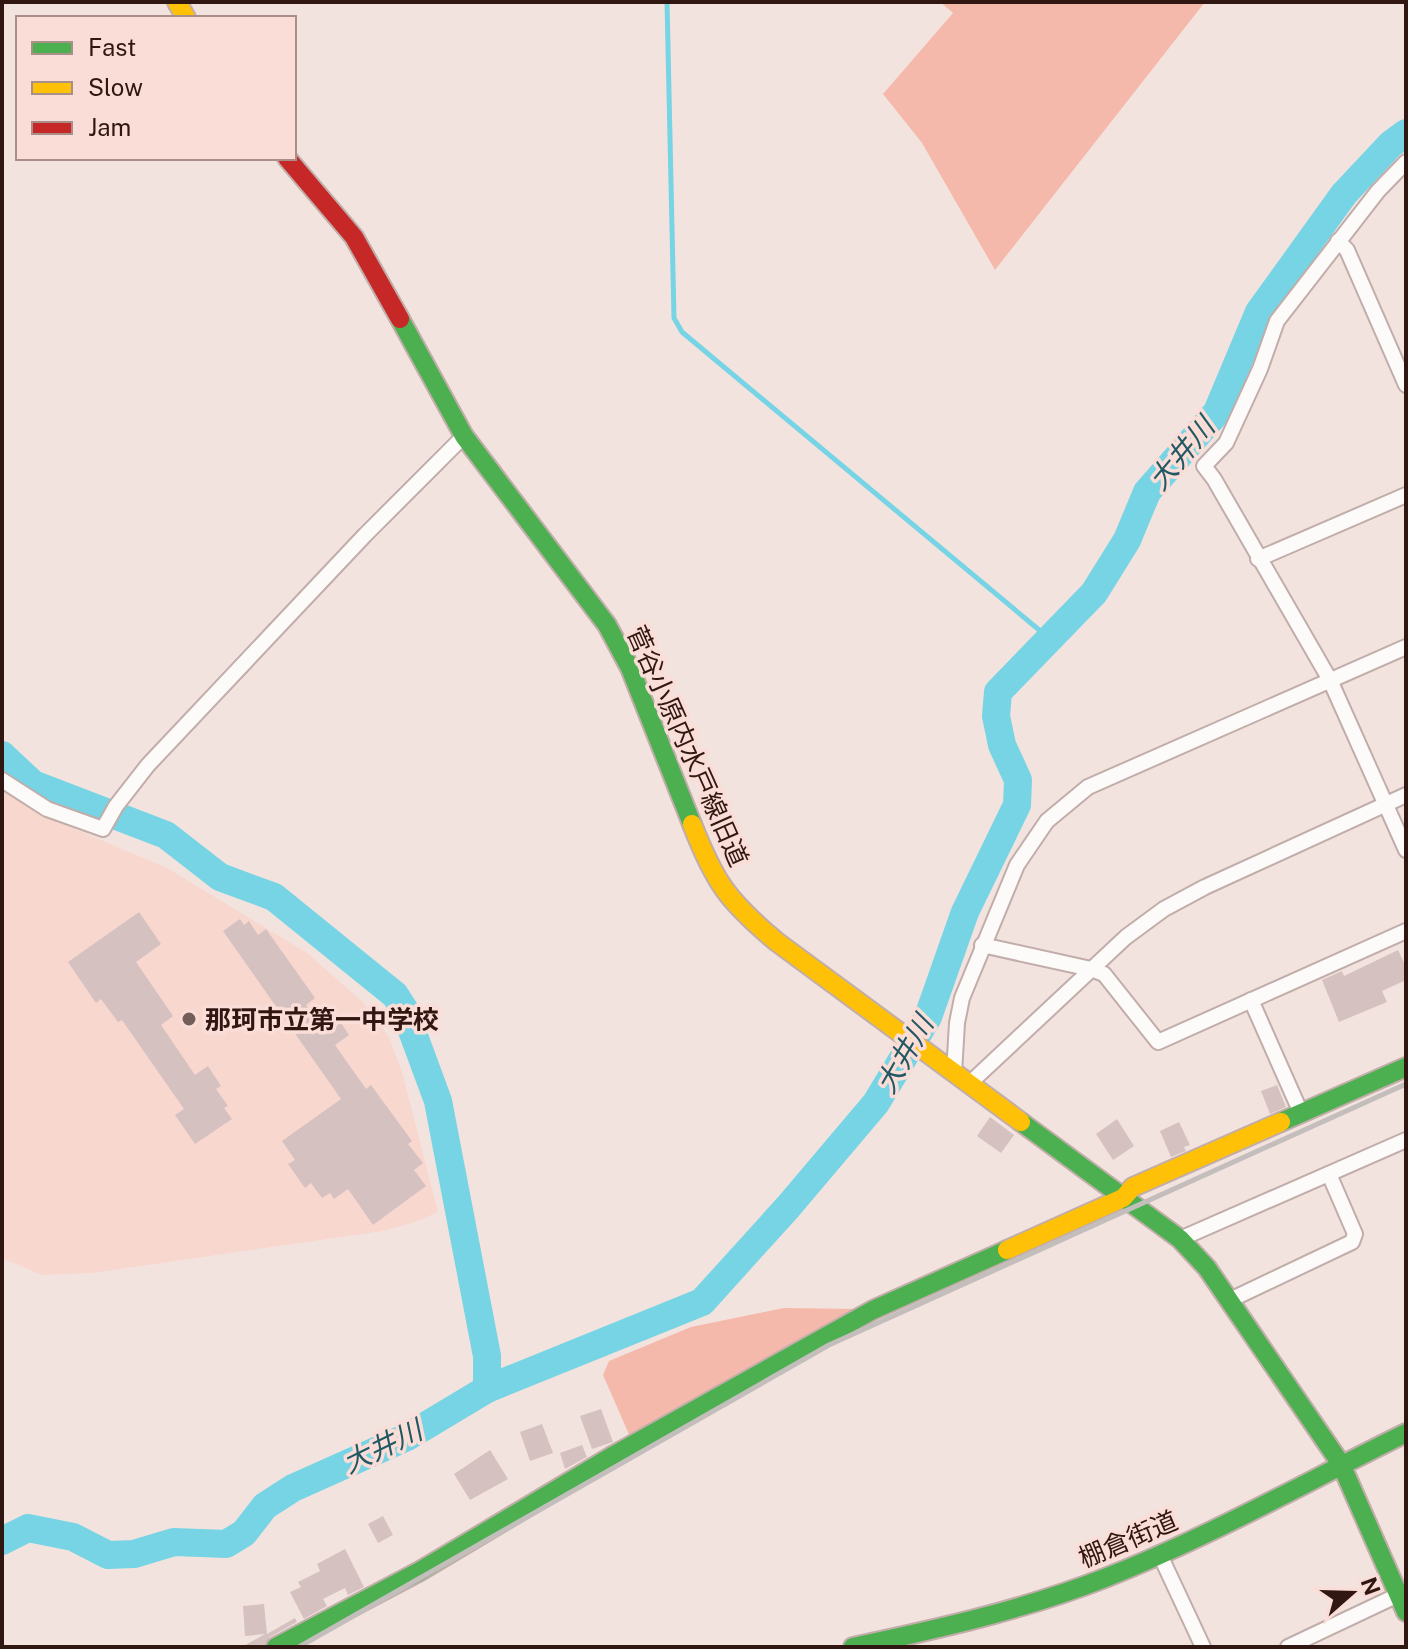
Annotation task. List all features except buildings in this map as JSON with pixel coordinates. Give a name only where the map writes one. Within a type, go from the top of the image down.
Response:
[{"type":"street","name":"菅谷小原内水戸線旧道","points":[[289,160],[354,237],[464,436],[593,604],[620,647],[709,868],[725,893],[777,942],[1180,1239],[1207,1268],[1230,1300],[1341,1464],[1402,1603]]},
{"type":"street","points":[[1406,162],[1378,191],[1277,321],[1260,369],[1226,443],[1204,466],[1330,680],[1406,850]]},
{"type":"street","points":[[1338,241],[1347,250],[1406,385]]},
{"type":"street","points":[[2,780],[47,809],[103,829],[116,806],[159,754],[354,547],[464,436]]},
{"type":"street","points":[[1258,559],[1406,495]]},
{"type":"street","points":[[962,1078],[957,1023],[962,998],[1017,865],[1047,821],[1088,787],[1406,647]]},
{"type":"street","points":[[962,1078],[1126,937],[1164,909],[1205,887],[1406,795]]},
{"type":"street","points":[[982,945],[1104,974],[1158,1042],[1406,931]]},
{"type":"street","points":[[1251,1000],[1301,1113]]},
{"type":"street","points":[[276,1647],[420,1571],[614,1455],[873,1310],[1123,1198],[1133,1187],[1406,1067]]},
{"type":"street","points":[[1180,1239],[1406,1140]]},
{"type":"street","points":[[1230,1300],[1352,1242],[1355,1234],[1329,1174]]},
{"type":"street","name":"棚倉街道","points":[[853,1647],[1013,1610],[1060,1595],[1160,1555],[1406,1433]]},
{"type":"street","points":[[1160,1555],[1203,1647]]},
{"type":"street","points":[[1288,1647],[1402,1603]]},
{"type":"shaded area","points":[[940,2],[1205,2],[995,270],[922,143],[883,94],[953,13]]},
{"type":"shaded area","name":"那珂市立第一中学校","points":[[2,789],[35,812],[167,868],[307,953],[363,1002],[389,1037],[402,1072],[438,1212],[383,1231],[92,1273],[42,1275],[2,1258]]},
{"type":"shaded area","points":[[784,1308],[860,1309],[631,1439],[603,1375],[609,1361],[691,1327]]},
{"type":"waterway","points":[[667,2],[674,318],[682,332],[1050,639]]},
{"type":"waterway","name":"大井川","points":[[2,1541],[28,1528],[73,1537],[108,1555],[134,1554],[174,1542],[226,1544],[244,1533],[265,1506],[293,1488],[407,1437],[487,1389],[702,1302],[876,1103],[928,1017],[965,912],[1017,805],[1018,780],[1002,745],[996,716],[998,692],[1094,593],[1127,540],[1147,492],[1217,412],[1259,312],[1344,194],[1391,144],[1406,133]]},
{"type":"waterway","points":[[2,755],[33,784],[166,835],[220,877],[274,897],[395,995],[404,1009],[438,1101],[487,1356],[487,1389]]},
{"type":"railway","points":[[299,1647],[829,1345],[1406,1084]]},
{"type":"traffic: fast","points":[[400,319],[464,436],[607,625],[630,668],[692,824]]},
{"type":"traffic: fast","points":[[1281,1122],[1406,1067]]},
{"type":"traffic: fast","points":[[1021,1122],[1180,1239],[1207,1268],[1341,1464],[1406,1612]]},
{"type":"traffic: fast","points":[[276,1647],[420,1571],[614,1455],[873,1310],[1007,1250]]},
{"type":"traffic: fast","points":[[853,1647],[1012,1609],[1105,1578],[1220,1527],[1406,1433]]},
{"type":"traffic: slow","points":[[177,2],[185,16]]},
{"type":"traffic: slow","points":[[692,824],[708,862],[725,890],[760,928],[1021,1122]]},
{"type":"traffic: slow","points":[[1007,1250],[1123,1198],[1133,1187],[1281,1122]]},
{"type":"traffic: jam","points":[[289,160],[354,237],[400,319]]},
{"type":"place","name":"那珂市立第一中学校","points":[[189,1019]]}]
